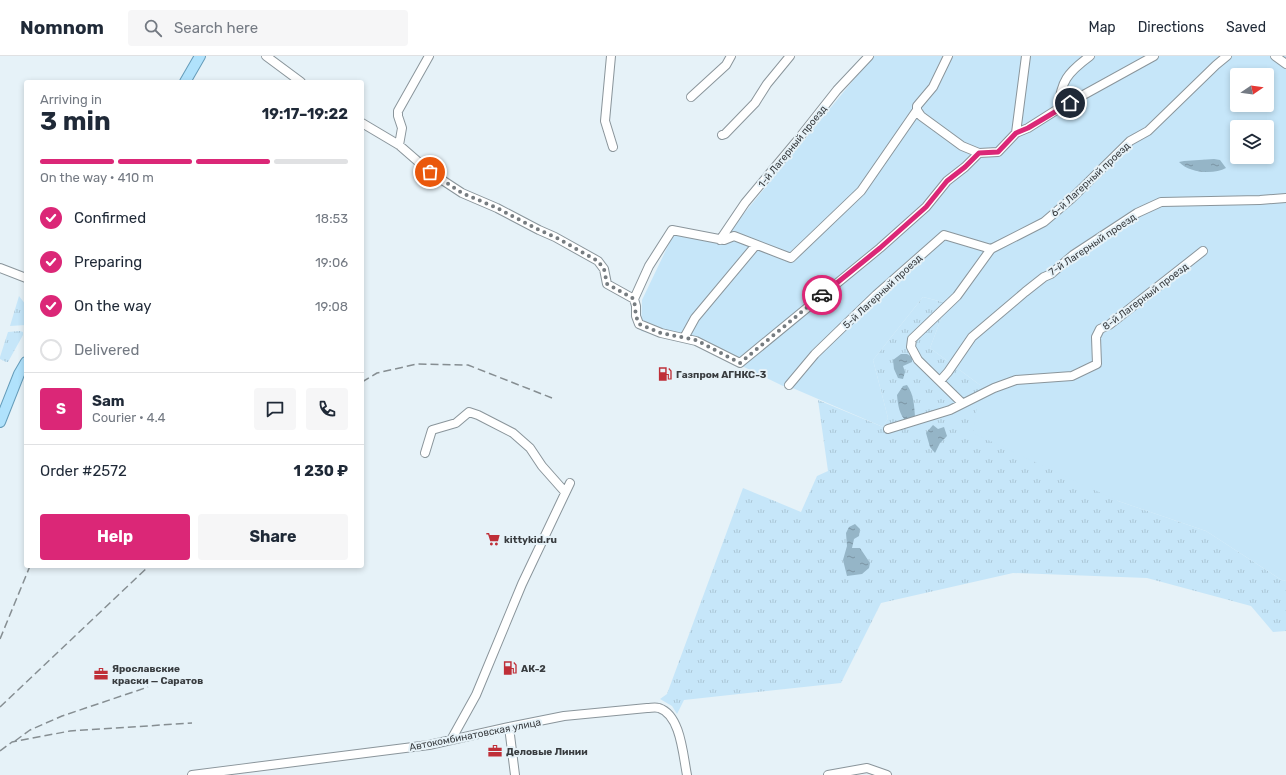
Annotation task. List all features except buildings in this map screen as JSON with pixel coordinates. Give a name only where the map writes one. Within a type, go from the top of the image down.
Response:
[{"type":"main road","points":[[186,80],[200,56]]},
{"type":"main road","points":[[0,422],[19,374],[24,365]]},
{"type":"street","points":[[266,56],[298,80]]},
{"type":"street","points":[[399,145],[402,128],[398,111],[429,56]]},
{"type":"street","points":[[611,56],[605,121],[613,146]]},
{"type":"street","points":[[691,97],[726,65],[731,56]]},
{"type":"street","points":[[722,135],[725,134],[756,103],[767,84],[790,56]]},
{"type":"street","name":"1-й Лагерный проезд","points":[[720,240],[744,203],[796,142],[837,90],[869,56]]},
{"type":"street","points":[[948,56],[933,87],[917,108],[861,191],[798,253],[790,258],[734,236],[720,240],[672,230],[649,266],[634,299],[636,316],[639,324],[661,333],[696,340],[740,363],[880,248],[926,207],[947,181],[965,167],[979,153]]},
{"type":"street","points":[[1016,133],[1026,56]]},
{"type":"street","points":[[1058,109],[1062,85],[1070,73],[1090,56]]},
{"type":"street","points":[[917,108],[921,116],[962,146],[979,153],[998,152],[1016,133],[1028,128],[1058,109],[1154,56]]},
{"type":"street","name":"6-й Лагерный проезд","points":[[962,403],[918,360],[911,347],[912,339],[957,296],[991,249],[1044,222],[1071,199],[1130,141],[1148,131],[1227,56]]},
{"type":"street","points":[[1274,56],[1286,64]]},
{"type":"street","points":[[364,124],[399,145],[430,172],[462,193],[497,208],[555,237],[598,261],[604,269],[607,284],[634,299]]},
{"type":"street","name":"7-й Лагерный проезд","points":[[940,381],[972,337],[1025,292],[1044,277],[1051,274],[1073,255],[1137,214],[1160,202],[1286,198]]},
{"type":"street","name":"5-й Лагерный проезд","points":[[789,385],[815,354],[876,294],[944,234],[991,249]]},
{"type":"street","points":[[684,338],[699,313],[756,245]]},
{"type":"street","name":"8-й Лагерный проезд","points":[[888,430],[950,410],[994,388],[1016,380],[1072,376],[1097,364],[1096,337],[1100,329],[1110,325],[1203,251]]},
{"type":"street","points":[[0,268],[24,277]]},
{"type":"street","points":[[425,453],[432,430],[456,424],[469,412],[513,432],[530,448],[542,466],[565,492]]},
{"type":"street","points":[[451,740],[476,695],[522,584],[570,483]]},
{"type":"street","name":"Автокомбинатовская улица","points":[[192,775],[429,745],[564,716],[646,708],[658,708],[666,712],[674,722],[678,731],[687,775]]},
{"type":"street","points":[[509,727],[515,775]]},
{"type":"street","points":[[828,775],[867,768],[887,775]]},
{"type":"green space","points":[[873,56],[1286,56],[1286,580],[1283,581],[1206,531],[1118,501],[973,433],[980,385],[930,348],[947,303],[923,297],[873,360],[888,418],[883,427],[788,386],[783,386],[697,344],[641,331],[642,300],[677,227],[719,244]]},
{"type":"green space","points":[[19,296],[24,302],[24,325],[10,326]]},
{"type":"green space","points":[[923,297],[947,303],[930,348],[980,385],[1118,501],[1206,531],[1283,581],[1286,580],[1286,631],[1273,632],[1251,606],[1147,578],[1013,573],[881,603],[841,683],[684,700],[677,714],[672,706],[660,699],[667,694],[743,488],[801,512],[817,476],[828,471],[818,400],[883,427],[888,418],[873,360]]},
{"type":"green space","points":[[8,332],[23,332],[23,335],[8,362],[0,359]]},
{"type":"water","points":[[1220,160],[1226,168],[1215,172],[1202,172],[1189,169],[1179,162],[1184,161]]},
{"type":"water","points":[[901,354],[907,354],[912,357],[912,362],[903,366],[905,372],[903,379],[898,378],[894,369],[893,360]]},
{"type":"water","points":[[907,385],[914,404],[915,417],[907,422],[898,406],[897,395],[903,386]]},
{"type":"water","points":[[933,425],[938,429],[944,427],[947,436],[940,443],[935,453],[930,447],[926,433]]},
{"type":"water","points":[[855,524],[860,529],[859,536],[854,539],[852,548],[860,548],[870,563],[869,568],[862,574],[847,576],[843,560],[847,546],[846,533],[849,527]]},
{"type":"railway","points":[[364,381],[377,373],[417,364],[468,365],[552,398]]},
{"type":"railway","points":[[0,639],[29,568]]},
{"type":"railway","points":[[0,707],[147,568]]},
{"type":"railway","points":[[15,741],[30,730],[62,716],[148,687]]},
{"type":"railway","points":[[0,751],[12,742],[70,731],[192,723]]},
{"type":"way so far","points":[[430,172],[462,193],[497,208],[555,237],[598,261],[604,269],[607,284],[634,299],[636,316],[639,324],[661,333],[696,340],[740,363],[822,295]]},
{"type":"place","name":"Газпром АГНКС-3","points":[[665,374]]},
{"type":"place","name":"kittykid.ru","points":[[493,539]]},
{"type":"place","name":"АК-2","points":[[510,668]]},
{"type":"place","name":"Ярославские краски — Саратов","points":[[101,674]]},
{"type":"place","name":"Деловые Линии","points":[[495,751]]},
{"type":"route","points":[[822,295],[880,248],[926,207],[947,181],[965,167],[979,153],[998,152],[1016,133],[1028,128],[1070,103]]}]
